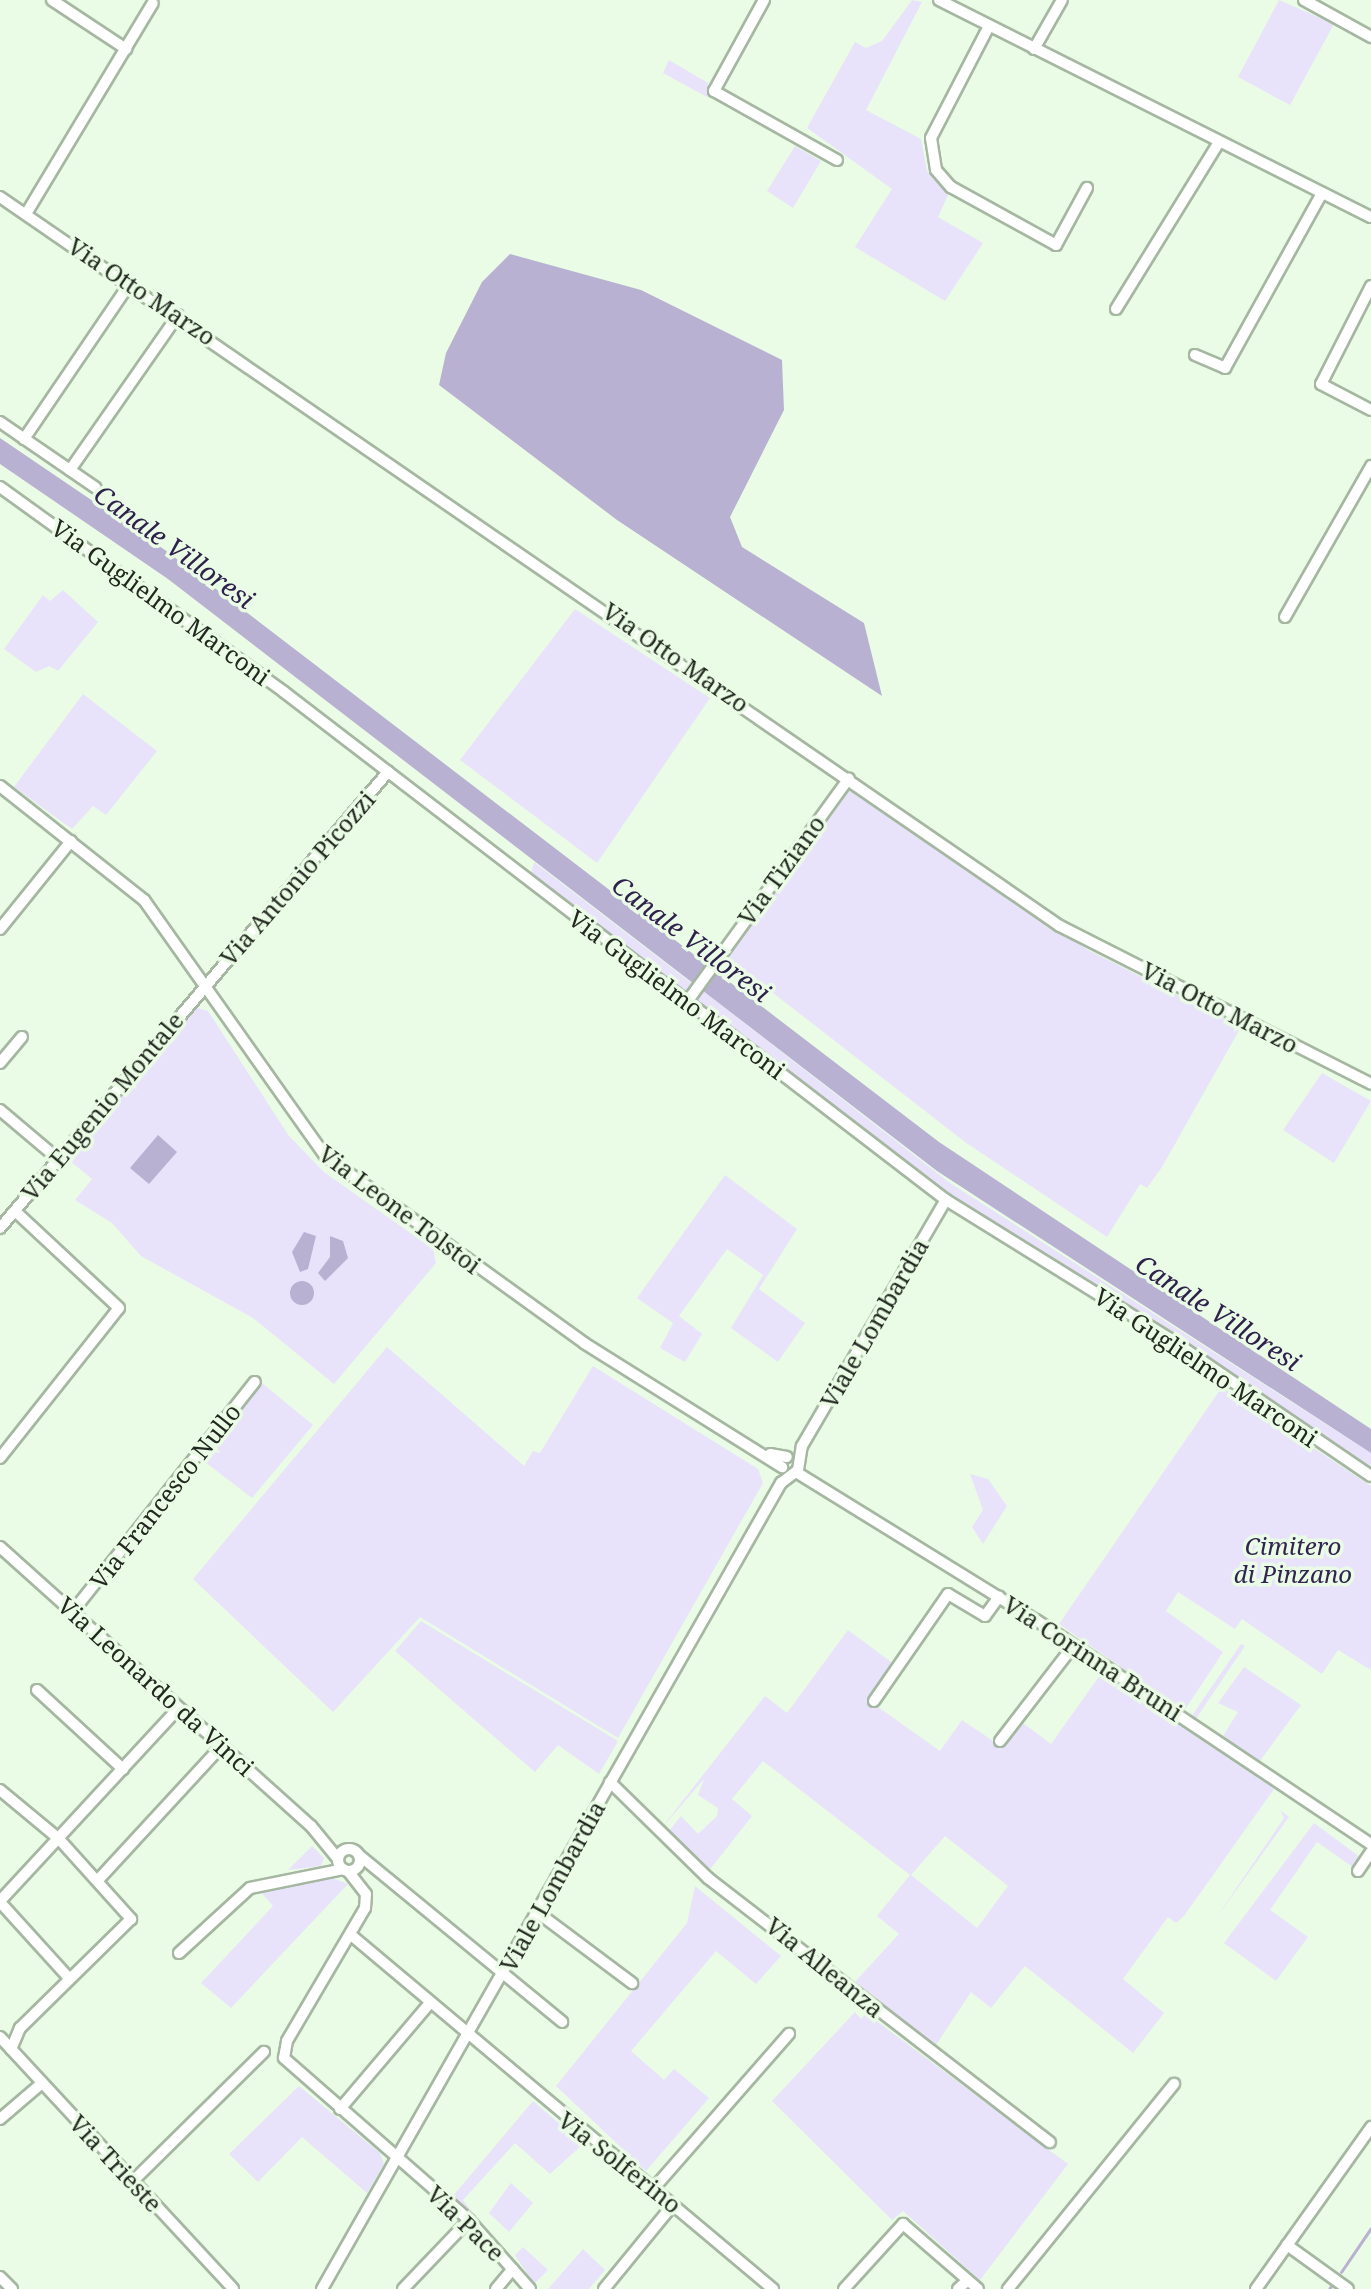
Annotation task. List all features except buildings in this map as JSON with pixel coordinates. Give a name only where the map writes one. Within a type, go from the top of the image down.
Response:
[{"type":"street","points":[[52,0],[126,49]]},
{"type":"street","points":[[764,0],[714,91],[837,160]]},
{"type":"street","points":[[939,0],[1371,217]]},
{"type":"street","points":[[1034,49],[1062,0]]},
{"type":"street","points":[[1304,0],[1371,37]]},
{"type":"street","points":[[26,214],[153,3]]},
{"type":"street","points":[[989,26],[931,138],[936,170],[951,187],[1056,245],[1087,188]]},
{"type":"street","points":[[1116,309],[1219,142]]},
{"type":"street","points":[[1195,355],[1225,368],[1322,193]]},
{"type":"street","points":[[0,214],[4,199]]},
{"type":"street","name":"Via Otto Marzo","points":[[4,199],[178,315],[1074,934],[1371,1084]]},
{"type":"street","points":[[24,439],[130,283]]},
{"type":"street","points":[[1371,286],[1321,384],[1371,410]]},
{"type":"street","points":[[70,470],[178,315]]},
{"type":"street","points":[[0,422],[96,488]]},
{"type":"street","points":[[1285,617],[1371,466]]},
{"type":"street","name":"Via Guglielmo Marconi","points":[[0,487],[388,772],[946,1200],[1170,1339],[1371,1476]]},
{"type":"street","name":"Via Antonio Picozzi","points":[[205,985],[388,772]]},
{"type":"street","name":"Via Tiziano","points":[[687,1002],[849,778]]},
{"type":"street","name":"Via Leone Tolstoi","points":[[1,790],[144,900],[325,1156],[584,1343],[791,1465]]},
{"type":"street","points":[[0,929],[71,841]]},
{"type":"street","name":"Via Eugenio Montale","points":[[0,1228],[205,985]]},
{"type":"street","points":[[0,1063],[22,1037]]},
{"type":"street","points":[[0,1110],[58,1159]]},
{"type":"street","name":"Viale Lombardia","points":[[322,2289],[791,1465],[946,1200]]},
{"type":"street","points":[[0,1458],[119,1308],[15,1211]]},
{"type":"street","name":"Via Francesco Nullo","points":[[74,1610],[255,1382]]},
{"type":"street","name":"Via Corinna Bruni","points":[[791,1465],[1074,1645],[1371,1844]]},
{"type":"street","name":"Via Leonardo da Vinci","points":[[0,1547],[74,1610],[178,1709],[311,1826],[354,1852],[562,2022]]},
{"type":"street","points":[[874,1701],[948,1594],[985,1616],[999,1597]]},
{"type":"street","points":[[1000,1741],[1074,1645]]},
{"type":"street","points":[[37,1690],[123,1769]]},
{"type":"street","points":[[69,1978],[0,1901],[178,1709]]},
{"type":"street","points":[[99,1879],[221,1747]]},
{"type":"street","name":"Via Alleanza","points":[[610,1782],[708,1878],[1050,2142]]},
{"type":"street","points":[[0,1790],[59,1839],[99,1879],[130,1923],[20,2028],[11,2049]]},
{"type":"street","name":"Via Leonardo da Vinci","points":[[311,1826],[367,1898],[351,1935],[284,2051],[300,2077],[398,2160]]},
{"type":"street","points":[[342,1865],[354,1852]]},
{"type":"street","points":[[179,1953],[250,1888],[326,1873],[342,1865],[354,1852]]},
{"type":"street","points":[[1358,1871],[1371,1852]]},
{"type":"street","points":[[537,1912],[632,1983]]},
{"type":"street","name":"Via Solferino","points":[[351,1935],[467,2037],[773,2289]]},
{"type":"street","points":[[340,2109],[429,2004]]},
{"type":"street","points":[[0,2036],[20,2028]]},
{"type":"street","points":[[654,2188],[789,2034]]},
{"type":"street","name":"Via Trieste","points":[[0,2036],[233,2289]]},
{"type":"street","points":[[133,2181],[264,2052]]},
{"type":"street","points":[[0,2119],[42,2083]]},
{"type":"street","points":[[1008,2289],[1174,2084]]},
{"type":"street","points":[[1256,2289],[1371,2127]]},
{"type":"street","name":"Via Pace","points":[[398,2160],[469,2220],[530,2289]]},
{"type":"street","points":[[604,2289],[671,2207]]},
{"type":"street","points":[[403,2289],[469,2220]]},
{"type":"street","points":[[844,2289],[903,2224],[978,2289]]},
{"type":"street","points":[[1287,2245],[1348,2289]]},
{"type":"street","points":[[496,2289],[513,2269]]},
{"type":"street","points":[[0,2277],[12,2289]]},
{"type":"street","points":[[958,2289],[968,2280]]},
{"type":"green space","points":[[912,0],[922,2],[866,110],[921,139],[927,171],[948,195],[938,217],[983,243],[945,301],[855,247],[892,189],[807,128],[855,42],[866,48],[882,41]]},
{"type":"green space","points":[[1279,0],[1334,24],[1290,105],[1238,77]]},
{"type":"green space","points":[[669,60],[708,83],[707,97],[663,73]]},
{"type":"green space","points":[[795,146],[821,161],[793,208],[767,191]]},
{"type":"green space","points":[[63,590],[98,622],[58,671],[49,666],[36,672],[4,649],[43,595],[50,601]]},
{"type":"green space","points":[[575,609],[710,698],[597,863],[460,760]]},
{"type":"green space","points":[[83,694],[157,751],[106,815],[93,806],[72,829],[14,787]]},
{"type":"green space","points":[[851,789],[1088,950],[1241,1027],[1162,1167],[1147,1188],[1140,1184],[1107,1237],[965,1142],[728,958]]},
{"type":"green space","points":[[534,862],[694,985],[682,994],[531,874]]},
{"type":"green space","points":[[698,987],[950,1183],[1371,1453],[1371,1472],[931,1183],[692,1001]]},
{"type":"green space","points":[[194,1007],[208,1011],[289,1136],[324,1172],[433,1249],[436,1263],[334,1384],[253,1318],[141,1256],[112,1223],[75,1200],[92,1179],[69,1160]]},
{"type":"green space","points":[[1322,1073],[1371,1101],[1334,1163],[1283,1130]]},
{"type":"green space","points":[[725,1175],[797,1229],[759,1289],[805,1323],[778,1362],[731,1328],[763,1275],[727,1249],[679,1316],[702,1334],[685,1362],[660,1348],[673,1323],[637,1298]]},
{"type":"green space","points":[[387,1347],[524,1466],[533,1451],[540,1453],[593,1366],[758,1469],[763,1483],[618,1738],[420,1617],[333,1712],[193,1579]]},
{"type":"green space","points":[[262,1383],[313,1425],[252,1498],[201,1459]]},
{"type":"green space","name":"Cimitero di Pinzano","points":[[1222,1387],[1371,1486],[1371,1670],[1338,1650],[1322,1674],[1242,1619],[1235,1629],[1178,1592],[1166,1611],[1223,1652],[1184,1711],[1059,1624]]},
{"type":"green space","points":[[970,1474],[988,1479],[1007,1506],[983,1544],[972,1527],[983,1510]]},
{"type":"green space","points":[[421,1621],[618,1741],[599,1774],[558,1745],[535,1772],[395,1651]]},
{"type":"green space","points":[[848,1630],[891,1662],[871,1702],[940,1751],[962,1720],[999,1745],[1023,1723],[1051,1744],[1103,1671],[1274,1789],[1184,1916],[1176,1923],[1168,1917],[1123,1979],[1164,2013],[1133,2053],[1025,1966],[991,2008],[971,1992],[934,2048],[853,1984],[899,1934],[877,1916],[910,1875],[763,1761],[732,1799],[752,1816],[708,1872],[665,1836],[681,1816],[698,1834],[717,1816],[718,1808],[698,1795],[704,1779],[659,1831],[765,1696],[787,1713]],"holes":[[[945,1836],[1008,1886],[977,1928],[911,1875]]]},
{"type":"green space","points":[[1241,1644],[1245,1646],[1195,1720],[1191,1717]]},
{"type":"green space","points":[[1244,1667],[1301,1705],[1260,1761],[1223,1736],[1238,1712],[1218,1703]]},
{"type":"green space","points":[[1280,1810],[1289,1817],[1214,1921],[1284,1818]]},
{"type":"green space","points":[[1314,1823],[1360,1857],[1354,1868],[1317,1842],[1270,1910],[1308,1937],[1276,1981],[1224,1943]]},
{"type":"green space","points":[[312,1846],[324,1858],[321,1866],[288,1870]]},
{"type":"green space","points":[[327,1876],[348,1884],[231,2008],[201,1983],[273,1906],[260,1891]]},
{"type":"green space","points":[[695,1886],[781,1956],[756,1984],[716,1951],[631,2051],[664,2080],[674,2069],[709,2098],[646,2171],[556,2086],[687,1923]]},
{"type":"green space","points":[[855,2012],[861,2019],[866,2013],[1068,2164],[980,2280],[903,2211],[892,2220],[772,2101]]},
{"type":"green space","points":[[299,2086],[380,2153],[384,2164],[367,2193],[302,2137],[258,2182],[229,2154]]},
{"type":"green space","points":[[533,2101],[583,2144],[550,2174],[515,2143],[463,2200],[485,2229],[452,2197]]},
{"type":"green space","points":[[511,2183],[533,2203],[509,2232],[489,2213]]},
{"type":"green space","points":[[523,2247],[548,2270],[534,2284],[515,2255]]},
{"type":"green space","points":[[583,2249],[605,2270],[589,2289],[548,2289]]},
{"type":"shaded area","points":[[510,254],[641,290],[782,360],[784,410],[730,517],[742,547],[864,623],[882,696],[617,520],[439,385],[446,353],[482,282]]},
{"type":"shaded area","name":"Canale Villoresi","points":[[0,438],[165,550],[939,1142],[1371,1429],[1371,1453],[937,1171],[168,579],[0,464]]},
{"type":"shaded area","points":[[158,1135],[177,1152],[149,1184],[130,1168]]},
{"type":"shaded area","points":[[304,1232],[316,1236],[308,1269],[300,1272],[292,1252]]},
{"type":"shaded area","points":[[330,1236],[343,1241],[348,1258],[325,1281],[318,1273],[330,1257]]},
{"type":"shaded area","points":[[302,1281],[311,1284],[314,1293],[311,1302],[302,1305],[293,1302],[290,1293],[293,1284]]},
{"type":"waterway","points":[[1341,2272],[1371,2228]]}]
